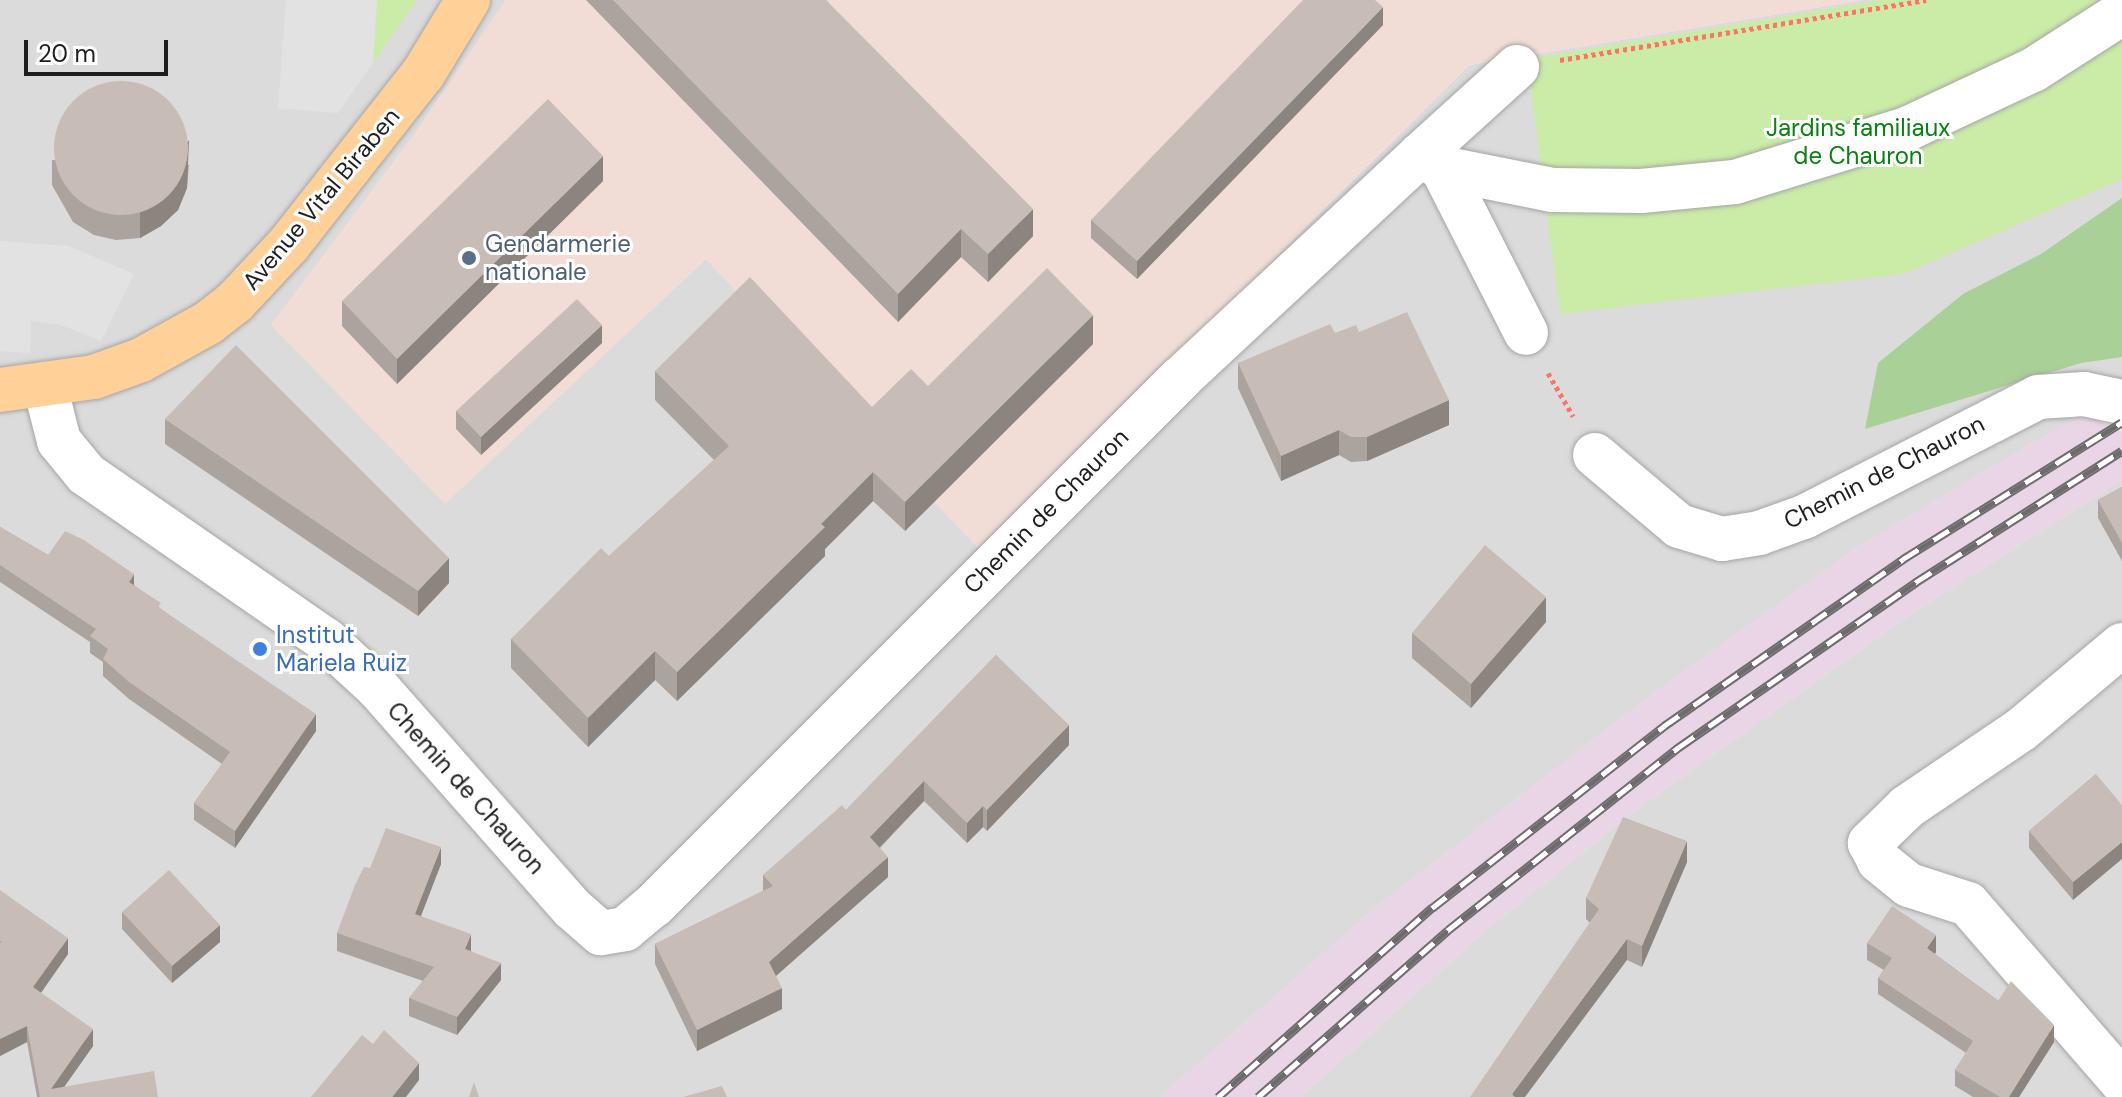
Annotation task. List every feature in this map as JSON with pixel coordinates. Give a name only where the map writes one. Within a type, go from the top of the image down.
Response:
[{"type":"main road","name":"Avenue Vital Biraben","points":[[45,386],[141,360],[208,323],[235,302],[289,244],[413,86],[468,0]]},
{"type":"main road","points":[[0,390],[45,386]]},
{"type":"street","points":[[1431,162],[1552,190],[1641,191],[1735,182],[1909,128],[2033,70],[2122,13]]},
{"type":"street","points":[[1431,162],[1517,67]]},
{"type":"street","name":"Chemin de Chauron","points":[[45,386],[59,441],[86,474],[326,640],[377,687],[573,909],[601,933],[625,929],[1180,379],[1431,162]]},
{"type":"street","points":[[1431,162],[1526,333]]},
{"type":"street","name":"Chemin de Chauron","points":[[1595,455],[1679,526],[1722,539],[1759,533],[1804,517],[2027,401],[2059,393],[2122,402]]},
{"type":"street","points":[[2122,645],[2022,729],[1907,807],[1870,843],[1879,861],[1909,885],[1968,904],[2122,1082]]},
{"type":"path","points":[[1517,67],[1926,0]]},
{"type":"path","points":[[1526,333],[1595,455]]},
{"type":"shaded area","points":[[0,0],[506,0],[413,136],[272,324],[445,503],[706,259],[980,550],[1469,65],[1863,0],[2122,0],[2122,390],[1858,547],[1645,700],[1375,908],[1161,1097],[0,1097]]},
{"type":"shaded area","points":[[286,0],[377,0],[373,63],[338,113],[278,108]]},
{"type":"shaded area","points":[[506,0],[1863,0],[1468,65],[980,550],[706,259],[445,504],[271,325],[413,136]]},
{"type":"shaded area","points":[[0,241],[69,246],[134,274],[101,341],[61,325],[31,321],[30,353],[0,351]]},
{"type":"shaded area","points":[[2083,413],[2122,432],[2122,480],[1911,614],[1640,807],[1480,935],[1301,1097],[1161,1097],[1375,908],[1645,700],[1858,547]]},
{"type":"shaded area","points":[[2122,480],[2122,1097],[1301,1097],[1480,935],[1640,807],[1911,614]]},
{"type":"green space","points":[[377,0],[417,0],[373,63]]},
{"type":"green space","name":"Jardins familiaux de Chauron","points":[[1881,0],[2122,0],[2122,179],[1903,274],[1560,314],[1527,59]]},
{"type":"green space","points":[[2122,198],[2122,357],[2081,363],[1865,429],[1878,363],[1963,294],[2041,254]]},
{"type":"building","points":[[613,0],[826,0],[1033,209],[988,254],[961,229],[898,294]]},
{"type":"building","points":[[1303,0],[1375,0],[1383,7],[1137,261],[1091,220]]},
{"type":"building","points":[[121,81],[147,86],[169,100],[183,122],[188,148],[183,174],[169,196],[147,210],[121,215],[95,210],[73,196],[59,174],[54,148],[59,122],[73,100],[95,86]]},
{"type":"building","points":[[548,99],[603,156],[397,359],[342,301]]},
{"type":"building","points":[[1047,268],[1093,315],[905,502],[873,472],[821,524],[825,527],[677,672],[655,651],[588,718],[511,639],[601,548],[609,556],[729,446],[655,371],[750,277],[872,407],[911,369],[928,386]]},
{"type":"building","points":[[577,299],[602,325],[481,437],[456,411]]},
{"type":"building","points":[[1407,312],[1449,400],[1367,437],[1351,437],[1339,430],[1281,456],[1238,363],[1330,324],[1335,333],[1356,325],[1359,332]]},
{"type":"building","points":[[236,345],[449,558],[418,591],[165,419]]},
{"type":"building","points":[[2122,487],[2122,543],[2098,500]]},
{"type":"building","points":[[0,527],[48,555],[65,531],[84,540],[134,574],[129,582],[161,603],[158,607],[316,714],[235,831],[194,803],[230,752],[129,682],[103,659],[108,649],[90,636],[96,629],[0,565]]},
{"type":"building","points":[[1485,545],[1546,597],[1471,684],[1412,633]]},
{"type":"building","points":[[996,655],[1069,725],[987,810],[983,806],[967,823],[924,781],[870,837],[888,857],[769,962],[782,988],[697,1030],[655,944],[773,886],[763,875],[842,805],[846,810]]},
{"type":"building","points":[[2096,774],[2122,805],[2122,842],[2073,882],[2029,831]]},
{"type":"building","points":[[1623,817],[1687,841],[1642,946],[1627,939],[1512,1094],[1515,1097],[1470,1097],[1599,909],[1586,898]]},
{"type":"building","points":[[386,828],[441,847],[415,914],[471,934],[465,949],[501,963],[457,1017],[409,998],[434,967],[337,933],[355,885],[364,867],[370,868]]},
{"type":"building","points":[[169,870],[220,925],[172,966],[122,912]]},
{"type":"building","points":[[0,890],[68,938],[33,987],[93,1029],[51,1089],[154,1071],[158,1097],[40,1097],[27,1026],[0,1039]]},
{"type":"building","points":[[1892,906],[1936,935],[1927,948],[1998,1001],[2011,981],[2054,1025],[2009,1097],[2000,1097],[1955,1070],[1973,1041],[1878,978],[1892,958],[1867,943]]},
{"type":"building","points":[[384,1030],[419,1063],[392,1097],[311,1097],[362,1035],[373,1044]]},
{"type":"building","points":[[474,1082],[479,1097],[469,1097]]},
{"type":"building","points":[[722,1086],[727,1097],[683,1097]]},
{"type":"railway","points":[[1218,1097],[1432,908],[1664,726],[1903,559],[2122,422]]},
{"type":"railway","points":[[1258,1097],[1448,930],[1679,747],[1916,582],[2122,451]]},
{"type":"place","name":"Gendarmerie nationale","points":[[469,258]]},
{"type":"place","name":"Institut Mariela Ruiz","points":[[260,649]]}]
